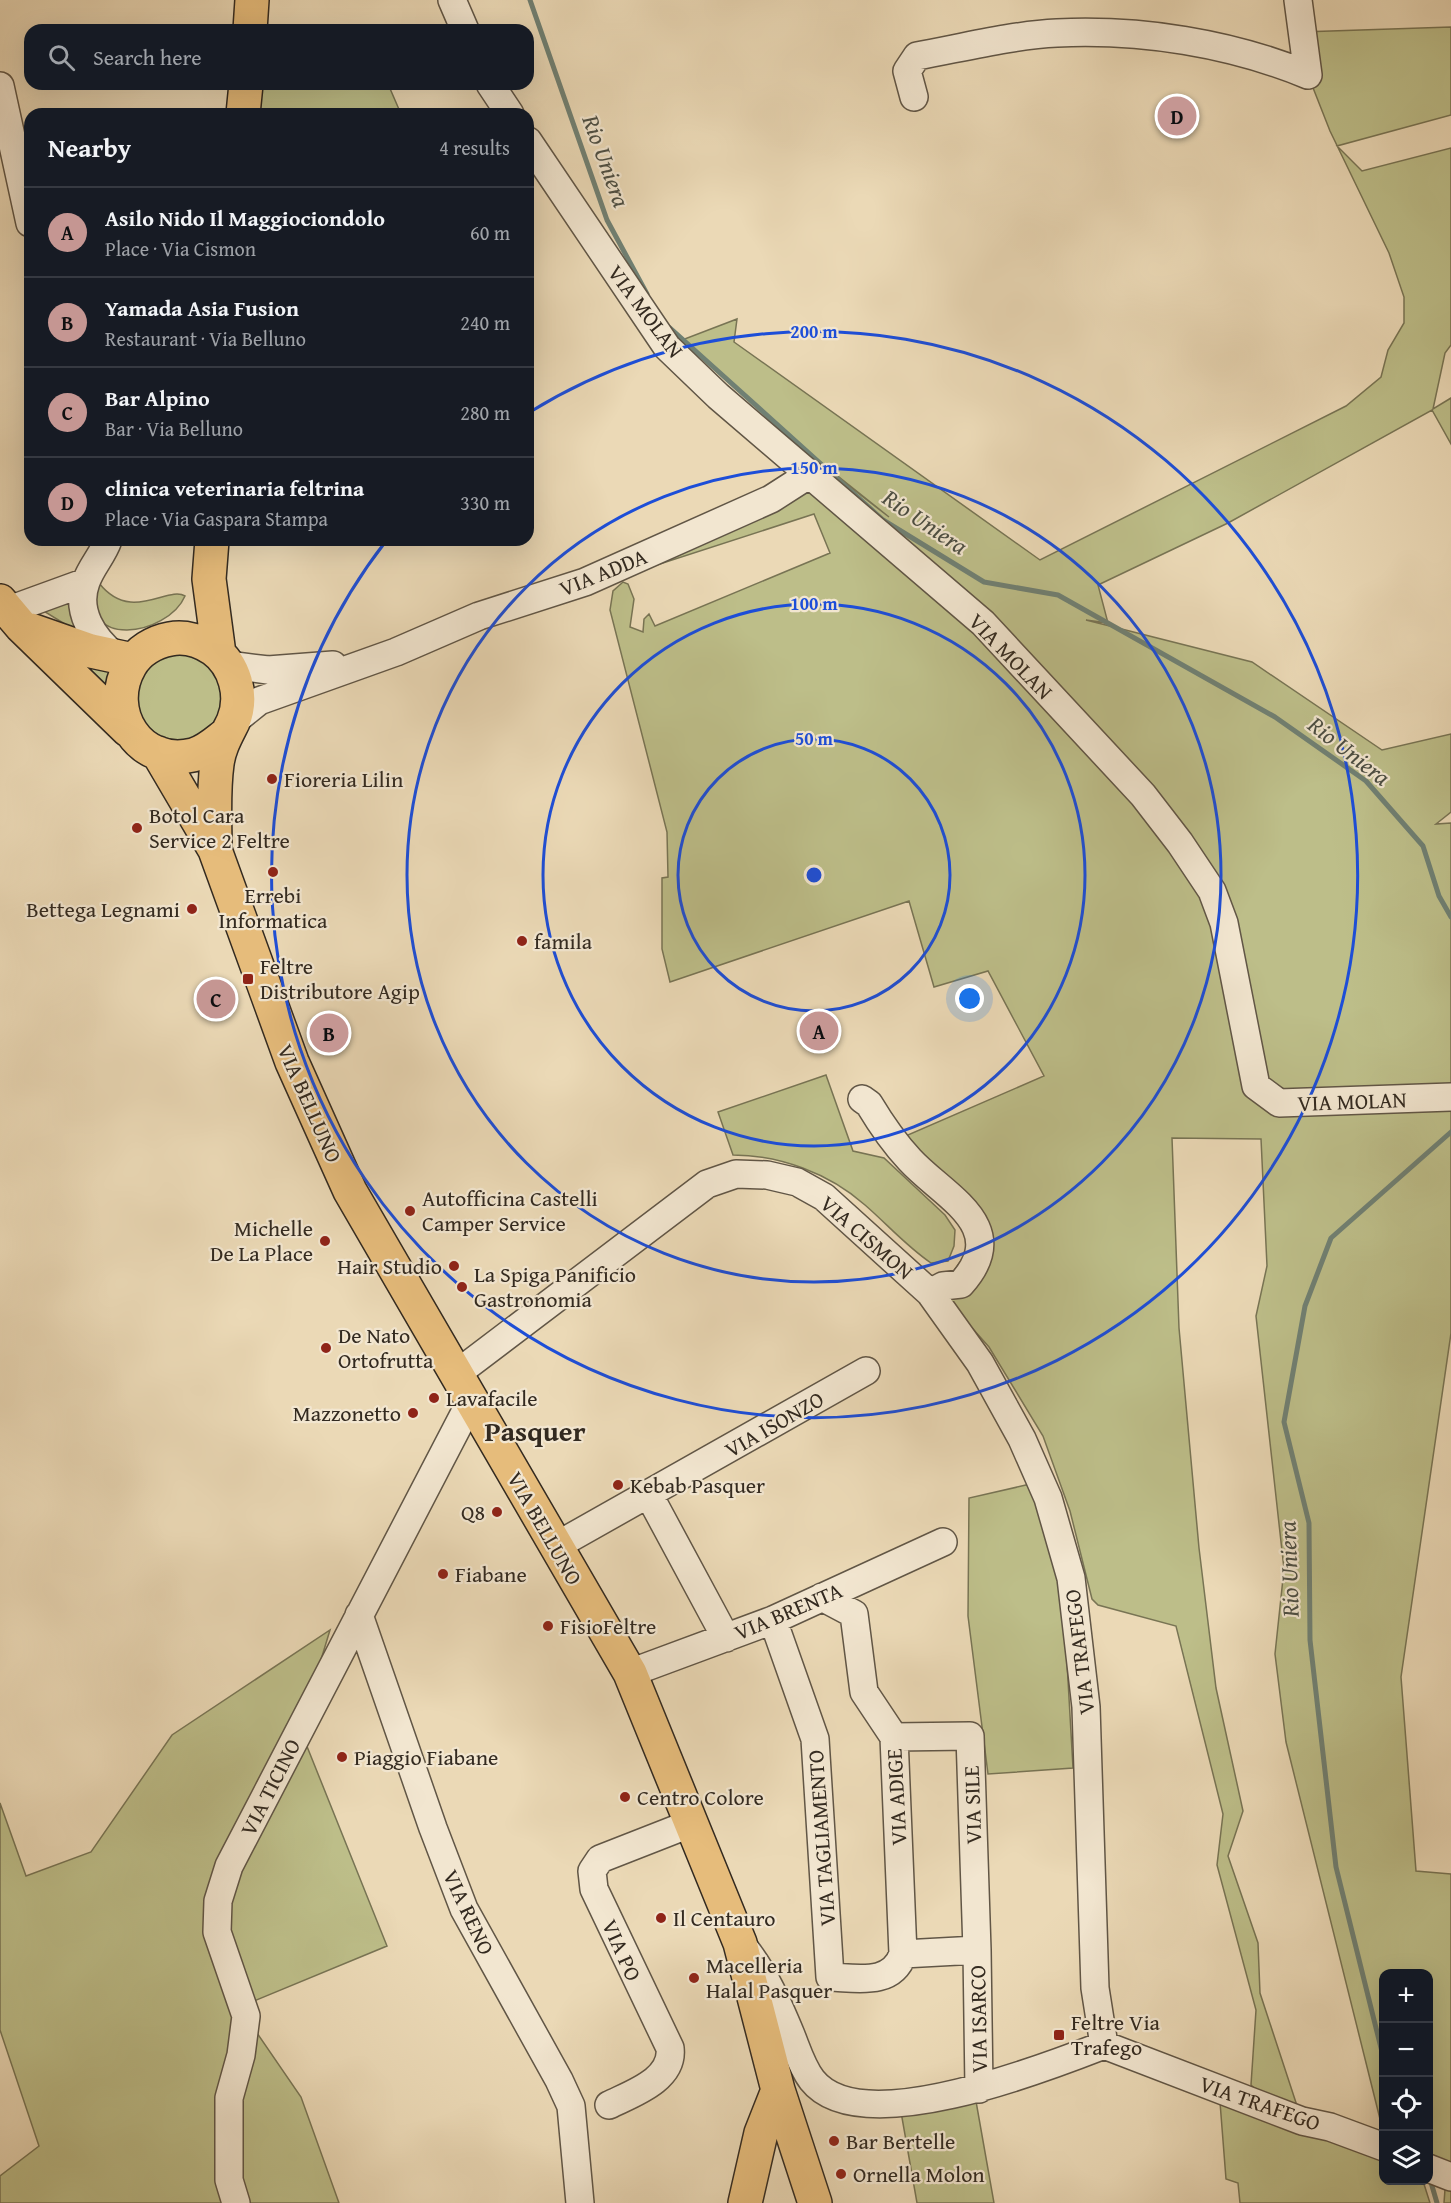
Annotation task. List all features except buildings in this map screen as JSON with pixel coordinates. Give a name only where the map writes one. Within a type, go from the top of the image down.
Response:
[{"type":"main road","points":[[250,24],[252,0]]},
{"type":"main road","points":[[244,108],[245,90]]},
{"type":"main road","name":"VIA BELLUNO","points":[[212,546],[209,579],[224,659],[237,688],[238,706],[217,763],[215,850]]},
{"type":"main road","points":[[172,638],[209,579]]},
{"type":"main road","points":[[10,612],[61,641],[124,658],[172,638],[198,641],[224,659]]},
{"type":"main road","points":[[10,612],[146,744],[176,757],[194,755],[210,748],[228,729]]},
{"type":"main road","name":"VIA BELLUNO","points":[[124,658],[120,698],[123,718],[146,744],[215,850],[262,988],[321,1131],[350,1191],[630,1673],[740,1943],[778,2090],[815,2203]]},
{"type":"main road","points":[[745,2203],[761,2133],[778,2090]]},
{"type":"street","points":[[452,0],[462,24]]},
{"type":"street","points":[[914,97],[907,71],[917,56],[1054,33],[1130,32],[1273,61],[1308,75],[1298,0]]},
{"type":"street","points":[[0,86],[24,196]]},
{"type":"street","points":[[494,90],[506,108]]},
{"type":"street","name":"VIA MOLAN","points":[[534,150],[667,347],[718,396],[982,623],[1143,795],[1180,843],[1212,891],[1224,923],[1256,1086],[1279,1103],[1451,1097]]},
{"type":"street","name":"VIA ADDA","points":[[228,729],[259,701],[390,654],[479,616],[585,582],[771,499],[810,474]]},
{"type":"street","points":[[105,546],[86,582],[83,608],[90,628],[101,644],[124,658]]},
{"type":"street","points":[[10,612],[86,582]]},
{"type":"street","name":"VIA ADDA","points":[[224,659],[252,669],[289,669],[335,665],[390,654]]},
{"type":"street","name":"VIA CISMON","points":[[463,1388],[707,1184],[736,1174],[767,1175],[797,1182],[824,1197],[930,1293],[943,1286],[961,1284],[974,1270],[980,1255],[979,1235],[973,1220],[956,1198],[911,1162],[869,1104],[862,1099]]},
{"type":"street","name":"VIA TRAFEGO","points":[[930,1293],[980,1364],[1022,1439],[1048,1498],[1071,1578],[1086,1707],[1095,1988],[1104,2045],[1302,2121],[1330,2127],[1379,2145]]},
{"type":"street","name":"VIA ISONZO","points":[[556,1546],[866,1371]]},
{"type":"street","name":"VIA TICINO","points":[[236,2203],[229,2180],[229,2098],[241,2055],[246,2016],[218,1932],[218,1901],[229,1866],[359,1615],[463,1388]]},
{"type":"street","points":[[649,1495],[726,1638]]},
{"type":"street","name":"VIA BRENTA","points":[[630,1673],[773,1620],[943,1542]]},
{"type":"street","name":"VIA ADIGE","points":[[822,1597],[854,1614],[864,1692],[894,1737],[903,1954]]},
{"type":"street","name":"VIA RENO","points":[[359,1615],[433,1828],[464,1909],[559,2080],[571,2106],[580,2203]]},
{"type":"street","name":"VIA TAGLIAMENTO","points":[[773,1620],[815,1739],[830,1977],[880,1978],[895,1969],[903,1954]]},
{"type":"street","name":"VIA SILE","points":[[894,1737],[970,1736],[977,1950]]},
{"type":"street","name":"VIA PO","points":[[609,2105],[648,2086],[667,2066],[671,2055],[670,2048],[594,1889],[592,1871],[600,1859],[692,1823]]},
{"type":"street","points":[[740,1943],[766,1977],[807,2072],[814,2082],[831,2094],[871,2106],[979,2089],[1104,2045]]},
{"type":"street","name":"VIA ISARCO","points":[[903,1954],[977,1950],[979,2089]]},
{"type":"green space","points":[[1451,27],[1451,115],[1337,146],[1308,75],[1301,32]]},
{"type":"green space","points":[[256,90],[391,90],[398,108],[255,108]]},
{"type":"green space","points":[[1337,146],[1362,171],[1451,148],[1451,345],[1445,353],[1433,409],[1451,398],[1451,444],[1432,410],[1228,523],[1098,585],[1108,623],[1086,620],[1252,662],[1382,750],[1451,734],[1451,812],[1436,824],[1451,823],[1451,1333],[1401,1677],[1416,1871],[1451,1874],[1451,2203],[1444,2203],[1447,2162],[1433,2155],[1433,1969],[1379,1969],[1379,2115],[1286,1742],[1275,1654],[1284,1569],[1256,1316],[1267,1266],[1261,1139],[1172,1138],[1179,1328],[1199,1548],[1216,1688],[1243,1811],[1228,1856],[1258,1943],[1260,1993],[1302,2121],[1279,2111],[1251,2085],[1256,2010],[1217,1865],[1223,1814],[1176,1626],[1098,1605],[1092,1599],[1070,1511],[1043,1436],[989,1347],[956,1310],[943,1286],[979,1235],[894,1141],[1044,1076],[988,971],[934,987],[909,901],[670,982],[662,949],[662,878],[668,877],[667,832],[610,610],[613,591],[623,582],[628,584],[634,599],[630,627],[643,632],[644,619],[649,614],[655,626],[830,553],[814,514],[635,572],[810,474],[818,462],[889,517],[799,445],[682,340],[737,319],[734,342],[1040,560],[1346,406],[1381,377],[1388,350],[1404,323],[1404,297],[1389,253]]},
{"type":"green space","points":[[99,583],[111,595],[124,601],[148,601],[178,594],[185,596],[175,610],[161,620],[144,627],[127,630],[112,628],[100,619],[95,605]]},
{"type":"green space","points":[[67,593],[91,633],[68,626],[42,610]]},
{"type":"green space","points":[[56,642],[112,658],[110,690]]},
{"type":"green space","points":[[171,654],[187,654],[210,666],[219,680],[222,697],[219,714],[210,728],[187,740],[171,740],[155,733],[143,721],[136,705],[136,689],[143,673],[155,661]]},
{"type":"green space","points":[[826,1075],[853,1151],[884,1158],[945,1215],[955,1230],[954,1246],[948,1261],[931,1263],[851,1194],[820,1175],[768,1158],[733,1155],[718,1112]]},
{"type":"green space","points":[[1035,1483],[1062,1575],[1073,1768],[988,1774],[968,1616],[969,1498]]},
{"type":"green space","points":[[330,1630],[300,1729],[387,1946],[242,2006],[246,2017],[301,2097],[339,2203],[0,2203],[0,2176],[39,2146],[0,2030],[0,1803],[26,1876],[91,1852],[172,1735]]},
{"type":"green space","points":[[974,2090],[994,2203],[917,2203],[901,2112]]},
{"type":"green space","points":[[1220,2102],[1322,2139],[1335,2138],[1379,2155],[1379,2185],[1424,2185],[1430,2203],[1240,2203],[1238,2183],[1226,2179]]},
{"type":"waterway","name":"Rio Uniera","points":[[530,0],[607,220],[647,294]]},
{"type":"waterway","name":"Rio Uniera","points":[[670,328],[883,520],[984,582],[1058,595],[1275,717],[1366,781],[1423,846],[1439,896],[1451,917]]},
{"type":"waterway","name":"Rio Uniera","points":[[1379,2040],[1336,1867],[1310,1640],[1309,1523],[1284,1422],[1305,1306],[1331,1238],[1451,1132]]},
{"type":"waterway","name":"Rio Uniera","points":[[1432,2185],[1437,2203]]},
{"type":"place","name":"clinica veterinaria feltrina","points":[[1177,116]]},
{"type":"place","name":"Fioreria Lilin","points":[[272,779]]},
{"type":"place","name":"Botol Cara Service 2 Feltre","points":[[137,828]]},
{"type":"place","name":"Errebi Informatica","points":[[273,872]]},
{"type":"place","name":"Bettega Legnami","points":[[192,909]]},
{"type":"place","name":"famila","points":[[522,941]]},
{"type":"place","name":"Feltre Distributore Agip","points":[[248,979]]},
{"type":"place","name":"Bar Alpino","points":[[216,999]]},
{"type":"place","name":"Asilo Nido Il Maggiociondolo","points":[[819,1031]]},
{"type":"place","name":"Yamada Asia Fusion","points":[[329,1033]]},
{"type":"place","name":"Autofficina Castelli Camper Service","points":[[410,1211]]},
{"type":"place","name":"Michelle De La Place","points":[[325,1241]]},
{"type":"place","name":"Hair Studio","points":[[454,1266]]},
{"type":"place","name":"La Spiga Panificio Gastronomia","points":[[462,1287]]},
{"type":"place","name":"De Nato Ortofrutta","points":[[326,1348]]},
{"type":"place","name":"Lavafacile","points":[[434,1398]]},
{"type":"place","name":"Mazzonetto","points":[[413,1413]]},
{"type":"place","name":"Kebab Pasquer","points":[[618,1485]]},
{"type":"place","name":"Q8","points":[[497,1512]]},
{"type":"place","name":"Fiabane","points":[[443,1574]]},
{"type":"place","name":"FisioFeltre","points":[[548,1626]]},
{"type":"place","name":"Piaggio Fiabane","points":[[342,1757]]},
{"type":"place","name":"Centro Colore","points":[[625,1797]]},
{"type":"place","name":"Il Centauro","points":[[661,1918]]},
{"type":"place","name":"Macelleria Halal Pasquer","points":[[694,1978]]},
{"type":"place","name":"Feltre Via Trafego","points":[[1059,2035]]},
{"type":"place","name":"Bar Bertelle","points":[[834,2141]]},
{"type":"place","name":"Ornella Molon","points":[[841,2174]]},
{"type":"district","name":"Pasquer","points":[[535,1431]]}]
